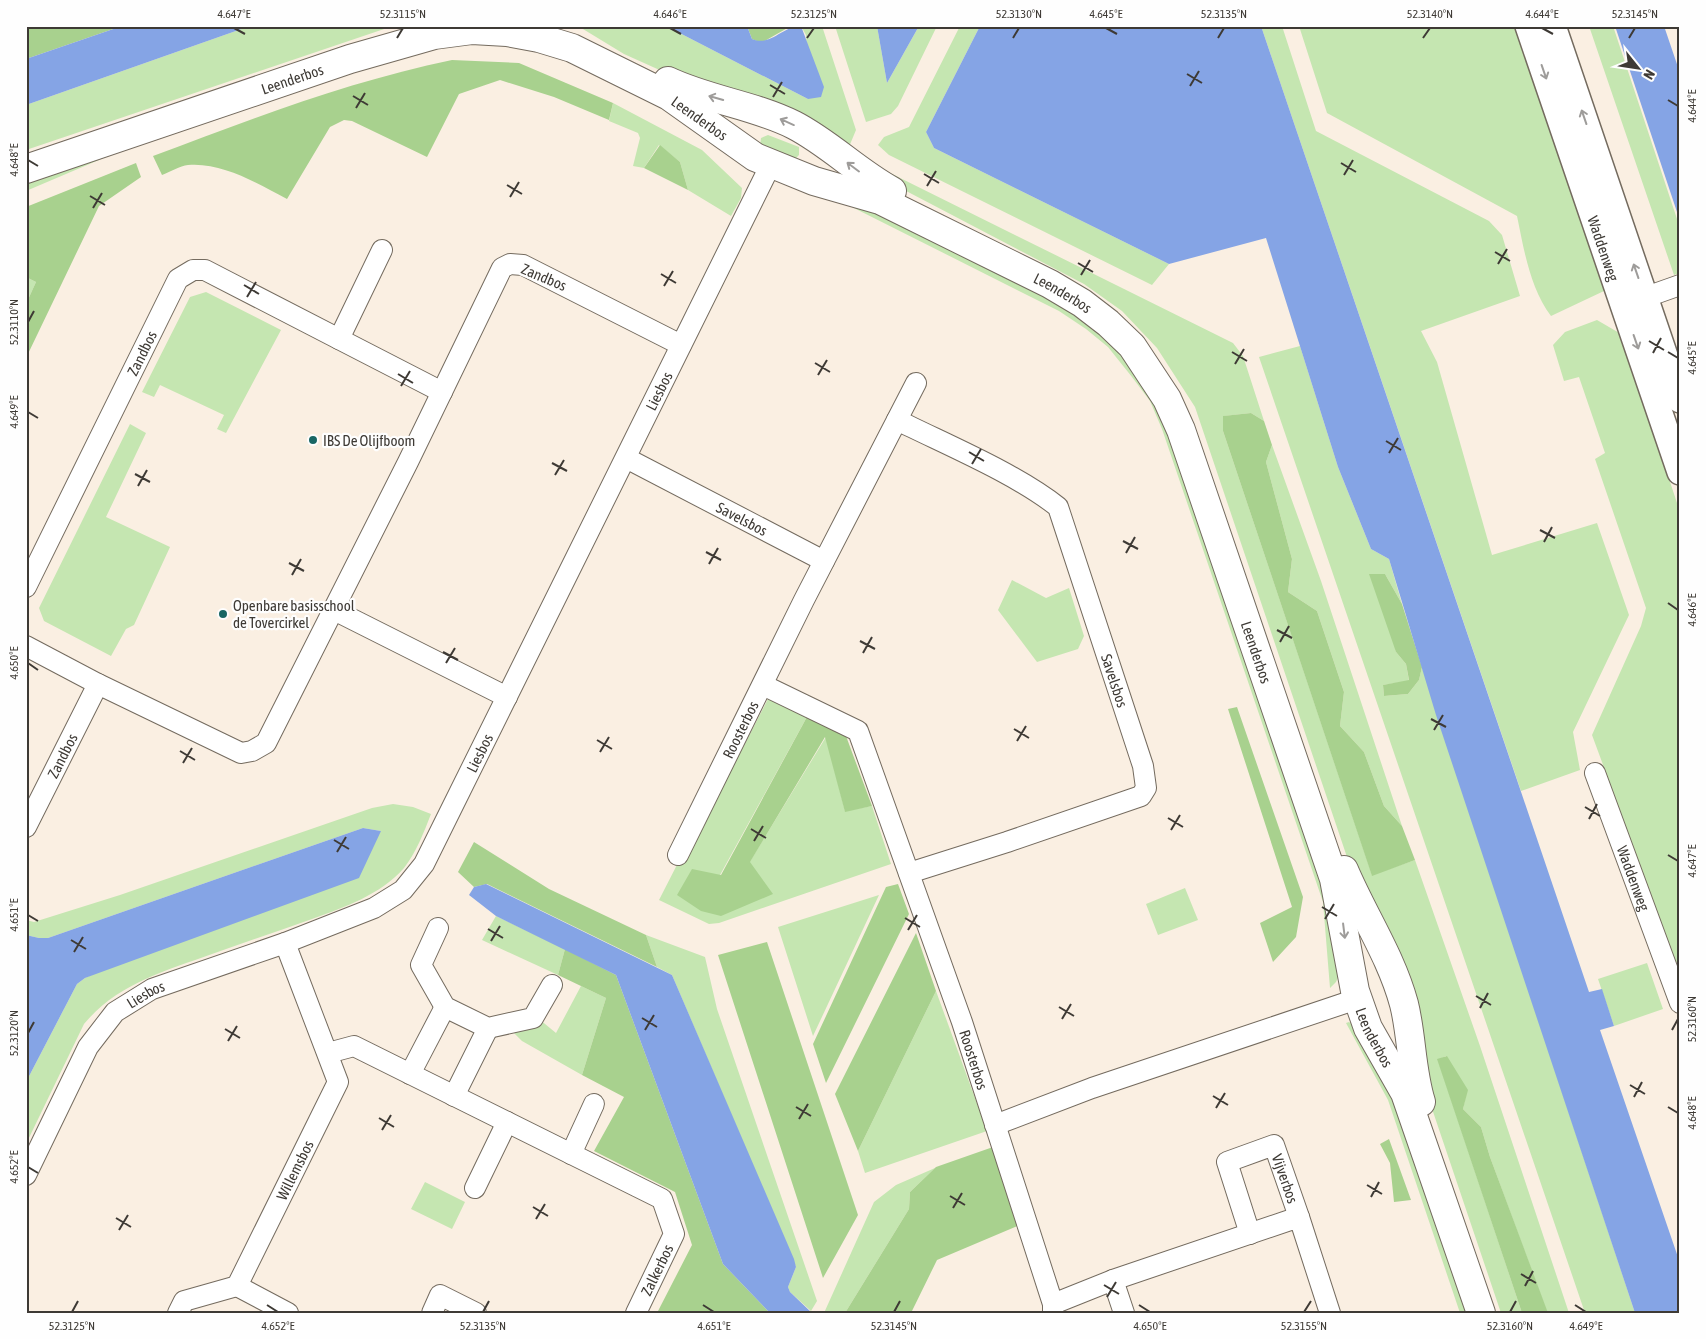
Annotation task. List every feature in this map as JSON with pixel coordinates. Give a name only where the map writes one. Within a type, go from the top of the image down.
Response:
[{"type":"main road","name":"Leenderbos","points":[[26,156],[412,26]]},
{"type":"main road","name":"Leenderbos","points":[[543,26],[570,34],[679,85],[763,112],[796,126],[870,180],[1069,281],[1119,318],[1155,353],[1178,390],[1192,423],[1344,871],[1389,963],[1404,1004],[1414,1075],[1420,1100],[1494,1313]]},
{"type":"main road","name":"Leenderbos","points":[[26,169],[350,59],[434,36],[472,30],[507,32],[539,38],[572,48],[669,96],[742,148],[771,164],[802,176],[880,200],[1050,284],[1108,322],[1132,346],[1151,372],[1167,398],[1181,430],[1334,879],[1357,999],[1368,1028],[1405,1093],[1480,1313]]},
{"type":"main road","points":[[742,148],[739,133],[746,121],[763,112]]},
{"type":"main road","points":[[802,176],[818,173],[823,166],[825,158],[823,144]]},
{"type":"main road","points":[[1350,969],[1359,954],[1366,952],[1389,963]]},
{"type":"main road","points":[[1368,1028],[1380,1038],[1389,1038],[1398,1033],[1407,1021]]},
{"type":"street","name":"Waddenweg","points":[[1528,26],[1634,301],[1680,400]]},
{"type":"street","name":"Waddenweg","points":[[1553,26],[1634,301],[1680,472]]},
{"type":"street","name":"Liesbos","points":[[26,1175],[88,1047],[115,1012],[152,989],[285,943],[374,908],[403,890],[424,864],[771,164]]},
{"type":"street","points":[[339,339],[382,250]]},
{"type":"street","name":"Zandbos","points":[[26,646],[98,684],[241,753],[252,751],[266,743],[334,610],[502,268],[510,264],[523,265],[681,345]]},
{"type":"street","name":"Zandbos","points":[[26,587],[178,279],[193,270],[205,270],[442,392]]},
{"type":"street","points":[[1634,301],[1680,286]]},
{"type":"street","points":[[824,561],[916,383]]},
{"type":"street","name":"Savelsbos","points":[[897,420],[989,466],[1046,498],[1058,507],[1143,766],[1146,788],[1141,796],[909,873]]},
{"type":"street","name":"Savelsbos","points":[[626,458],[824,561]]},
{"type":"street","name":"Roosterbos","points":[[678,855],[824,561]]},
{"type":"street","points":[[334,610],[507,697]]},
{"type":"street","name":"Zandbos","points":[[26,827],[98,684]]},
{"type":"street","name":"Roosterbos","points":[[762,685],[858,732],[962,1022],[995,1125]]},
{"type":"street","name":"Waddenweg","points":[[1595,773],[1678,990]]},
{"type":"street","points":[[438,928],[421,965],[445,1008],[488,1028],[534,1018],[552,985]]},
{"type":"street","name":"Willemsbos","points":[[237,1286],[338,1082],[285,943]]},
{"type":"street","points":[[995,1125],[1101,1085],[1357,999]]},
{"type":"street","points":[[410,1074],[445,1008]]},
{"type":"street","points":[[454,1096],[488,1028]]},
{"type":"street","points":[[328,1053],[354,1046],[571,1154],[594,1104]]},
{"type":"street","points":[[475,1188],[507,1122]]},
{"type":"street","name":"Vijverbos","points":[[995,1125],[1053,1308],[1113,1280],[1299,1218]]},
{"type":"street","name":"Vijverbos","points":[[1250,1234],[1227,1162],[1274,1145],[1330,1313]]},
{"type":"street","name":"Zalkerbos","points":[[571,1154],[662,1198],[674,1234],[636,1313]]},
{"type":"street","points":[[1113,1280],[1124,1313]]},
{"type":"street","points":[[178,1313],[184,1301],[237,1286],[288,1313]]},
{"type":"street","points":[[436,1304],[476,1313]]},
{"type":"green space","points":[[26,26],[122,26],[26,59]]},
{"type":"green space","points":[[250,26],[393,26],[26,150],[26,105]]},
{"type":"green space","points":[[578,26],[666,26],[808,99],[806,35],[801,26],[822,26],[856,130],[846,154],[624,54]]},
{"type":"green space","points":[[747,26],[791,26],[761,43],[752,39]]},
{"type":"green space","points":[[835,26],[877,26],[887,83],[919,26],[937,26],[898,106],[891,114],[866,122]]},
{"type":"green space","points":[[960,26],[980,26],[926,132],[934,148],[1169,264],[1152,285],[889,155],[878,145],[884,137],[909,127]]},
{"type":"green space","points":[[1261,26],[1282,26],[1316,131],[1489,221],[1502,235],[1520,296],[1421,331],[1437,362],[1492,555],[1597,523],[1629,615],[1573,732],[1580,770],[1521,791]]},
{"type":"green space","points":[[1299,26],[1521,26],[1605,278],[1604,291],[1551,316],[1533,281],[1525,255],[1517,216],[1327,113]]},
{"type":"green space","points":[[1589,26],[1613,26],[1680,228],[1680,273],[1674,275]]},
{"type":"green space","points":[[452,60],[519,63],[613,103],[609,120],[554,97],[500,80],[459,94],[427,157],[352,121],[344,120],[330,127],[287,199],[240,175],[214,167],[188,165],[162,175],[153,156],[338,90]]},
{"type":"green space","points":[[613,103],[702,150],[742,188],[741,198],[731,216],[688,190],[680,162],[659,145],[644,168],[633,166],[640,138],[638,133],[609,121]]},
{"type":"green space","points":[[768,135],[799,147],[799,155],[794,160],[760,147],[761,138]]},
{"type":"green space","points":[[660,145],[680,162],[688,190],[644,168]]},
{"type":"green space","points":[[114,152],[113,154],[26,191],[26,184]]},
{"type":"green space","points":[[136,163],[141,177],[99,206],[26,358],[26,304],[36,282],[26,277],[26,207]]},
{"type":"green space","points":[[882,169],[1233,343],[1243,356],[1264,421],[1251,413],[1224,416],[1223,431],[1372,875],[1415,860],[1480,1046],[1569,1313],[1547,1312],[1490,1157],[1481,1127],[1463,1109],[1467,1090],[1446,1056],[1438,1060],[1522,1313],[1501,1313],[1195,407],[1157,348],[1122,311],[1084,284],[889,182]]},
{"type":"green space","points":[[847,196],[1071,302],[1147,375],[1335,892],[1341,970],[1336,982],[1330,988],[1323,902],[1162,429],[1150,401],[1108,347],[1086,329],[1059,311],[844,203]]},
{"type":"green space","points":[[26,277],[36,282],[26,304]]},
{"type":"green space","points":[[206,292],[281,330],[226,433],[217,429],[224,415],[160,385],[154,397],[142,392],[190,297]]},
{"type":"green space","points":[[1597,320],[1621,334],[1680,512],[1680,964],[1676,962],[1592,735],[1641,626],[1646,608],[1595,459],[1605,453],[1579,377],[1564,381],[1553,345],[1565,332]]},
{"type":"green space","points":[[1300,346],[1338,467],[1371,549],[1389,559],[1402,604],[1385,574],[1396,652],[1406,664],[1409,681],[1383,685],[1384,696],[1408,694],[1419,680],[1422,667],[1635,1313],[1585,1313],[1259,357]]},
{"type":"green space","points":[[1251,413],[1264,421],[1272,445],[1266,462],[1292,559],[1288,592],[1317,611],[1344,692],[1340,726],[1364,752],[1384,806],[1402,826],[1415,860],[1372,876],[1223,431],[1223,416]]},
{"type":"green space","points":[[130,424],[146,433],[106,517],[170,547],[134,625],[126,629],[111,656],[44,621],[39,608]]},
{"type":"green space","points":[[1272,445],[1321,581],[1402,826],[1384,806],[1364,752],[1340,726],[1344,692],[1317,611],[1288,592],[1292,559],[1266,462]]},
{"type":"green space","points":[[1369,574],[1385,574],[1402,604],[1422,667],[1419,680],[1408,694],[1384,696],[1383,685],[1409,680],[1406,664],[1396,652]]},
{"type":"green space","points":[[1012,580],[1046,598],[1069,588],[1084,636],[1078,649],[1037,662],[998,610]]},
{"type":"green space","points":[[769,697],[808,715],[720,875],[772,894],[749,863],[826,737],[845,811],[872,806],[891,864],[719,923],[709,924],[659,900],[682,855],[687,857]]},
{"type":"green space","points":[[1237,707],[1303,897],[1296,937],[1273,962],[1260,923],[1292,907],[1228,709]]},
{"type":"green space","points":[[808,715],[846,736],[872,806],[845,812],[825,737],[750,862],[773,894],[721,916],[701,911],[677,895],[692,869],[721,875]]},
{"type":"green space","points":[[393,804],[413,807],[431,814],[412,856],[395,877],[373,893],[349,905],[160,973],[143,980],[111,999],[84,1024],[26,1144],[26,1082],[77,984],[85,978],[381,831],[363,828],[48,938],[26,935],[26,920],[34,922],[120,895],[372,808]]},
{"type":"green space","points":[[474,842],[549,889],[646,935],[657,967],[487,884],[474,887],[458,872]]},
{"type":"green space","points":[[898,884],[909,914],[826,1083],[813,1044],[886,887]]},
{"type":"green space","points":[[1185,888],[1198,920],[1158,935],[1146,904]]},
{"type":"green space","points":[[879,895],[813,1036],[778,927]]},
{"type":"green space","points":[[496,916],[565,949],[558,975],[482,940]]},
{"type":"green space","points":[[916,933],[936,991],[858,1151],[835,1094]]},
{"type":"green space","points":[[646,935],[705,957],[717,1009],[817,1301],[811,1311],[790,1292],[788,1287],[796,1267],[672,975],[657,967]]},
{"type":"green space","points":[[767,942],[858,1215],[823,1278],[718,955]]},
{"type":"green space","points":[[565,949],[616,975],[723,1264],[770,1313],[657,1313],[692,1245],[675,1192],[594,1151],[624,1097],[582,1075],[606,998],[558,975]]},
{"type":"green space","points":[[1647,963],[1663,1009],[1614,1026],[1598,979]]},
{"type":"green space","points":[[581,986],[606,998],[582,1075],[522,1041],[513,1032],[539,1019],[556,1033]]},
{"type":"green space","points":[[936,991],[987,1131],[865,1173],[858,1151]]},
{"type":"green space","points":[[1349,1022],[1368,1035],[1475,1313],[1460,1313],[1388,1100],[1346,1023]]},
{"type":"green space","points":[[1447,1056],[1468,1090],[1463,1109],[1481,1127],[1490,1157],[1548,1313],[1522,1313],[1437,1059]]},
{"type":"green space","points":[[1389,1139],[1411,1200],[1394,1202],[1390,1163],[1380,1144]]},
{"type":"green space","points":[[993,1147],[1020,1225],[937,1260],[911,1313],[845,1313],[909,1209],[910,1192],[936,1167]]},
{"type":"green space","points":[[935,1168],[910,1192],[909,1209],[845,1313],[824,1313],[874,1202],[896,1185]]},
{"type":"green space","points":[[425,1182],[465,1202],[452,1229],[411,1209]]},
{"type":"water","points":[[122,26],[250,26],[26,105],[26,59]]},
{"type":"water","points":[[666,26],[747,26],[752,39],[759,41],[771,38],[788,29],[801,26],[824,87],[821,97],[808,99]]},
{"type":"water","points":[[877,26],[919,26],[887,83]]},
{"type":"water","points":[[980,26],[1261,26],[1589,992],[1602,989],[1614,1026],[1600,1030],[1680,1263],[1680,1313],[1635,1313],[1436,715],[1389,559],[1371,549],[1338,467],[1266,238],[1169,264],[934,148],[926,132]]},
{"type":"water","points":[[1615,26],[1664,26],[1680,73],[1680,221]]},
{"type":"water","points":[[363,828],[381,831],[359,878],[85,978],[77,984],[26,1082],[26,935],[48,938]]},
{"type":"water","points":[[486,884],[672,975],[794,1259],[796,1267],[788,1287],[790,1292],[812,1313],[770,1313],[723,1264],[616,975],[496,916],[469,895],[474,887]]},
{"type":"place","name":"IBS De Olijfboom","points":[[313,440]]},
{"type":"place","name":"Openbare basisschool de Tovercirkel","points":[[223,614]]}]
